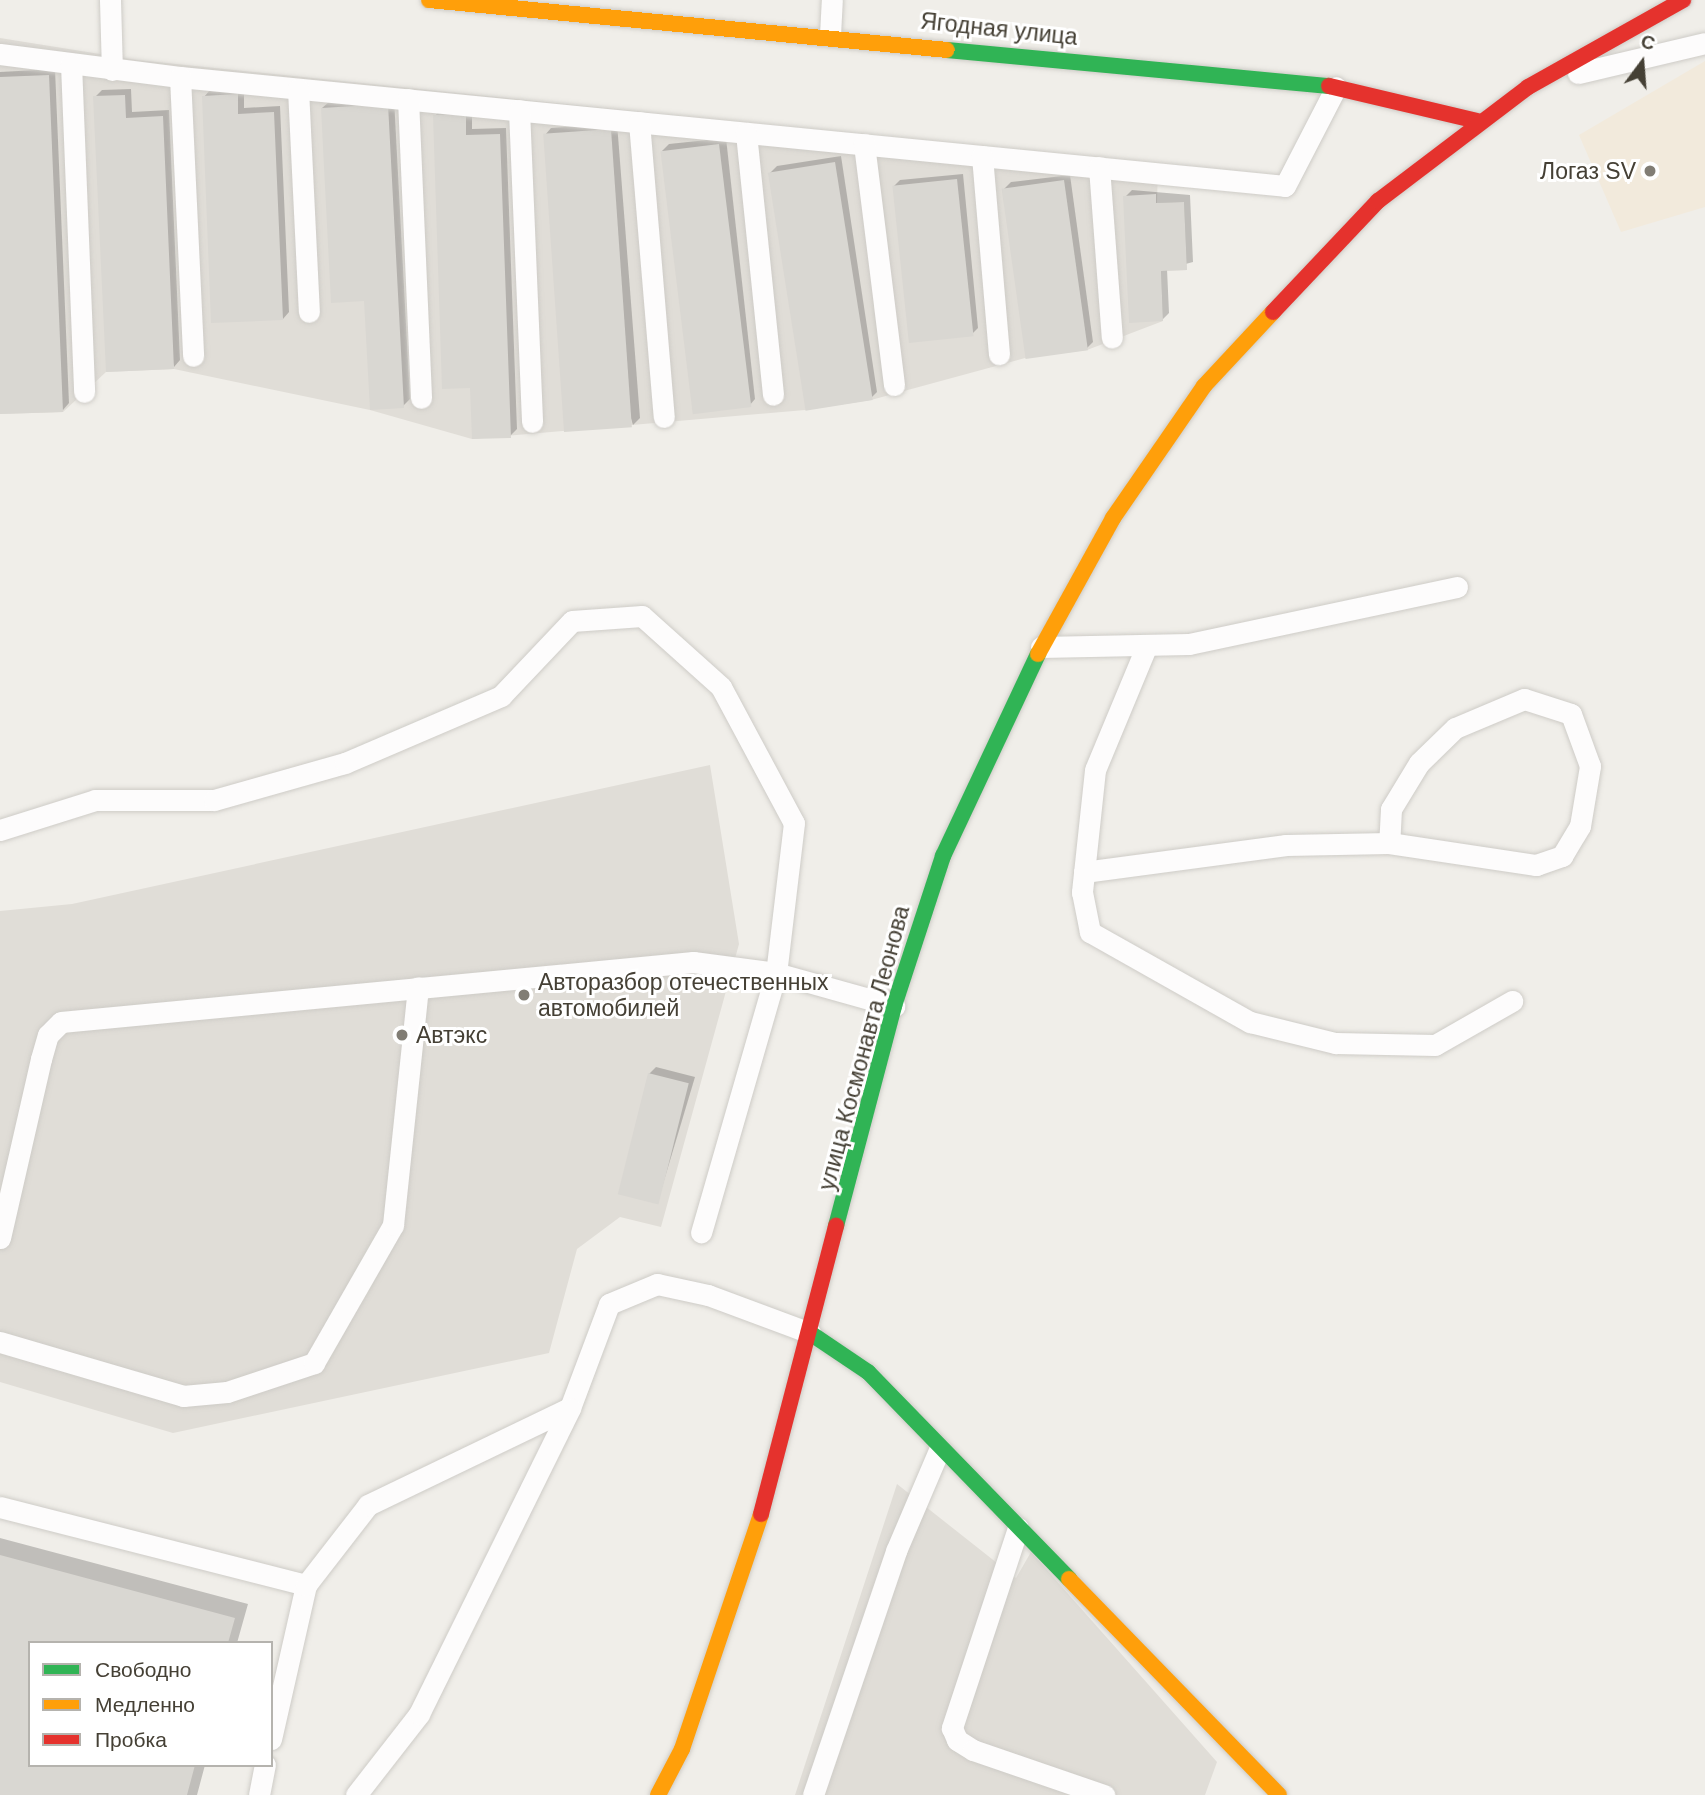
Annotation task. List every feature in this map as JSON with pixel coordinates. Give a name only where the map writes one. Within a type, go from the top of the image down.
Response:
[{"type":"main road","name":"Ягодная улица","points":[[429,0],[831,35],[1336,87],[1477,121]]},
{"type":"main road","name":"улица Космонавта Леонова","points":[[658,1795],[682,1749],[749,1559],[894,1006],[943,856],[1041,648],[1113,518],[1204,386],[1378,201],[1477,121],[1528,87],[1683,0]]},
{"type":"main road","points":[[810,1333],[867,1372],[939,1450],[1018,1528],[1270,1791]]},
{"type":"lane","points":[[110,0],[112,70]]},
{"type":"lane","points":[[831,35],[832,0]]},
{"type":"lane","points":[[1528,87],[1705,43]]},
{"type":"lane","points":[[0,54],[180,77],[1285,186],[1336,87]]},
{"type":"lane","points":[[71,64],[83,392]]},
{"type":"lane","points":[[180,77],[192,356]]},
{"type":"lane","points":[[298,89],[309,313]]},
{"type":"lane","points":[[408,99],[421,398]]},
{"type":"lane","points":[[519,110],[531,422]]},
{"type":"lane","points":[[639,122],[664,417]]},
{"type":"lane","points":[[746,133],[773,395]]},
{"type":"lane","points":[[864,144],[894,385]]},
{"type":"lane","points":[[982,156],[999,354]]},
{"type":"lane","points":[[1100,167],[1112,338]]},
{"type":"lane","points":[[1041,648],[1189,644],[1457,587]]},
{"type":"lane","points":[[0,830],[95,800],[214,800],[345,763],[501,696],[572,621],[642,615],[721,687],[794,823],[776,973],[701,1232]]},
{"type":"lane","points":[[1147,645],[1095,770],[1082,915],[1090,932],[1250,1021],[1335,1043],[1435,1045],[1512,1001]]},
{"type":"lane","points":[[1084,872],[1286,845],[1389,843],[1536,865],[1562,856],[1580,826],[1590,765],[1571,714],[1524,699],[1455,728],[1419,763],[1391,808],[1389,843]]},
{"type":"lane","points":[[0,1238],[41,1059],[48,1035],[61,1022],[693,962],[776,973],[894,1006]]},
{"type":"lane","points":[[0,1342],[183,1395],[250,1386],[314,1363],[393,1225],[418,986]]},
{"type":"lane","points":[[356,1795],[419,1714],[570,1408],[609,1304],[657,1283],[708,1295],[810,1333]]},
{"type":"lane","points":[[273,1730],[306,1585],[368,1505],[570,1408]]},
{"type":"lane","points":[[813,1795],[896,1551],[939,1450]]},
{"type":"lane","points":[[0,1507],[306,1585]]},
{"type":"lane","points":[[1018,1528],[952,1728],[957,1740],[973,1750],[1104,1795]]},
{"type":"lane","points":[[258,1795],[265,1767]]},
{"type":"shaded area","points":[[0,38],[137,60],[1158,165],[1157,203],[1184,202],[1187,270],[1161,271],[1163,321],[1087,350],[1025,358],[871,400],[805,410],[472,439],[370,410],[174,369],[106,372],[63,412],[0,414]]},
{"type":"shaded area","name":"Логаз SV","points":[[1705,61],[1705,207],[1621,232],[1579,135]]},
{"type":"shaded area","points":[[710,765],[739,944],[661,1227],[620,1217],[577,1249],[549,1353],[173,1433],[0,1382],[0,911],[72,904]]},
{"type":"shaded area","points":[[897,1484],[1016,1578],[1031,1552],[1217,1762],[1205,1795],[795,1795]]},
{"type":"building","points":[[49,75],[63,412],[0,414],[0,77]]},
{"type":"building","points":[[238,94],[238,114],[274,112],[283,320],[211,323],[202,96]]},
{"type":"building","points":[[125,95],[126,118],[163,116],[174,369],[106,372],[93,96]]},
{"type":"building","points":[[388,104],[404,408],[370,410],[364,301],[331,303],[321,108]]},
{"type":"building","points":[[466,114],[466,135],[500,134],[511,438],[472,439],[470,388],[442,389],[433,115]]},
{"type":"building","points":[[611,129],[632,427],[564,432],[543,134]]},
{"type":"building","points":[[719,144],[751,407],[693,414],[660,151]]},
{"type":"building","points":[[835,162],[873,400],[806,411],[768,173]]},
{"type":"building","points":[[957,179],[974,336],[909,343],[892,186]]},
{"type":"building","points":[[1064,180],[1088,350],[1026,359],[1002,189]]},
{"type":"building","points":[[1156,194],[1156,203],[1184,202],[1187,270],[1161,271],[1163,321],[1129,323],[1123,196]]},
{"type":"building","points":[[648,1073],[689,1083],[659,1204],[618,1194]]},
{"type":"building","points":[[0,1555],[235,1618],[229,1641],[28,1641],[28,1767],[194,1767],[187,1795],[0,1795]]},
{"type":"traffic: fast","points":[[947,50],[1329,86]]},
{"type":"traffic: fast","points":[[836,1226],[894,1006],[943,856],[1038,654]]},
{"type":"traffic: fast","points":[[810,1333],[868,1372],[1069,1579]]},
{"type":"traffic: slow","points":[[429,0],[947,50]]},
{"type":"traffic: slow","points":[[1038,654],[1113,518],[1204,386],[1273,312]]},
{"type":"traffic: slow","points":[[658,1795],[682,1749],[761,1514]]},
{"type":"traffic: slow","points":[[1069,1579],[1279,1795]]},
{"type":"traffic: jam","points":[[1273,312],[1378,201],[1528,87],[1683,0]]},
{"type":"traffic: jam","points":[[1329,86],[1477,121]]},
{"type":"traffic: jam","points":[[761,1514],[836,1226]]},
{"type":"place","name":"Логаз SV","points":[[1650,171]]},
{"type":"place","name":"Авторазбор отечественных автомобилей","points":[[524,995]]},
{"type":"place","name":"Автэкс","points":[[402,1035]]}]
